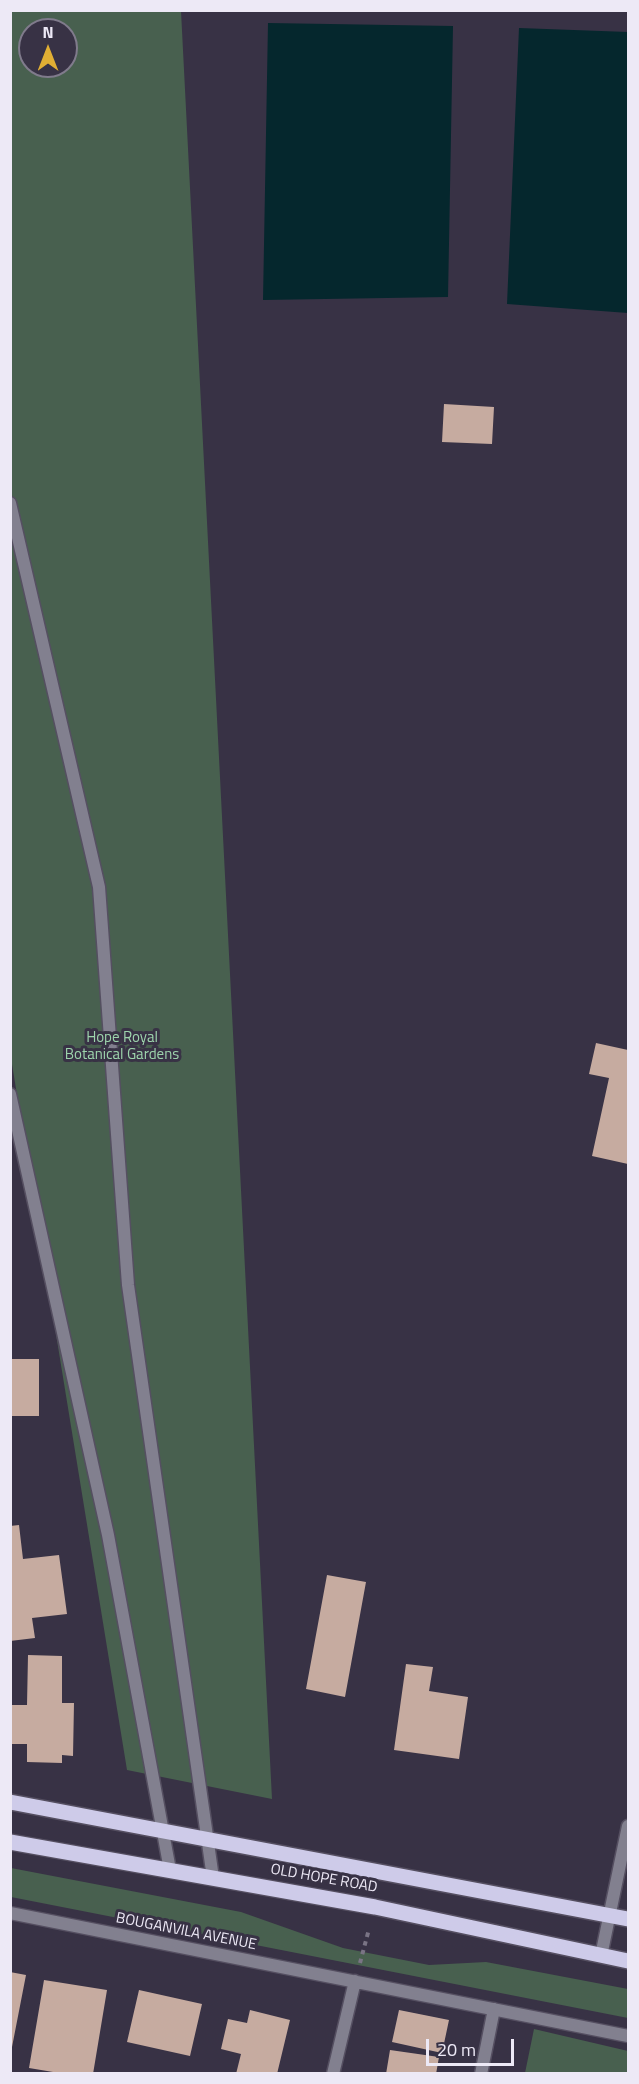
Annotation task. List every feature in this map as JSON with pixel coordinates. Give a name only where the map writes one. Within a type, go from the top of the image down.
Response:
[{"type":"main road","name":"OLD HOPE ROAD","points":[[10,1802],[628,1919]]},
{"type":"main road","name":"OLD HOPE ROAD","points":[[10,1842],[375,1907],[628,1961]]},
{"type":"street","points":[[10,503],[99,887],[128,1285],[213,1878]]},
{"type":"street","points":[[10,1094],[108,1535],[170,1870]]},
{"type":"street","points":[[601,1956],[628,1827]]},
{"type":"street","name":"BOUGANVILA AVENUE","points":[[10,1913],[628,2036]]},
{"type":"street","points":[[333,2073],[355,1981]]},
{"type":"street","points":[[481,2073],[494,2009]]},
{"type":"path","points":[[355,1981],[375,1907]]},
{"type":"green space","name":"Hope Royal Botanical Gardens","points":[[10,11],[181,11],[272,1799],[127,1770],[11,1058]]},
{"type":"green space","points":[[11,1868],[241,1912],[343,1948],[429,1965],[486,1962],[628,1989],[628,2018],[11,1897]]},
{"type":"green space","points":[[534,2029],[628,2051],[628,2073],[525,2073]]},
{"type":"shaded area","points":[[268,23],[453,26],[448,297],[263,300]]},
{"type":"shaded area","points":[[519,28],[628,32],[628,313],[507,304]]},
{"type":"building","points":[[444,404],[494,407],[492,444],[442,442]]},
{"type":"building","points":[[596,1043],[628,1050],[628,1164],[592,1156],[609,1078],[589,1074]]},
{"type":"building","points":[[11,1359],[39,1359],[39,1416],[11,1416]]},
{"type":"building","points":[[19,1525],[23,1559],[59,1555],[67,1614],[32,1618],[35,1638],[10,1641],[10,1526]]},
{"type":"building","points":[[327,1575],[366,1582],[345,1697],[306,1689]]},
{"type":"building","points":[[28,1655],[62,1656],[62,1703],[74,1703],[73,1756],[62,1755],[62,1763],[27,1762],[27,1744],[10,1744],[10,1705],[27,1705]]},
{"type":"building","points":[[406,1664],[433,1667],[429,1691],[468,1697],[459,1759],[394,1750]]},
{"type":"building","points":[[10,1972],[26,1975],[12,2047],[10,2047]]},
{"type":"building","points":[[44,1980],[107,1990],[93,2074],[65,2074],[29,2068]]},
{"type":"building","points":[[139,1990],[202,2004],[190,2056],[127,2042]]},
{"type":"building","points":[[250,2010],[290,2020],[277,2074],[236,2074],[241,2054],[221,2049],[228,2019],[247,2023]]},
{"type":"building","points":[[399,2010],[449,2020],[442,2053],[392,2042]]},
{"type":"building","points":[[390,2050],[439,2057],[436,2074],[386,2074]]}]
